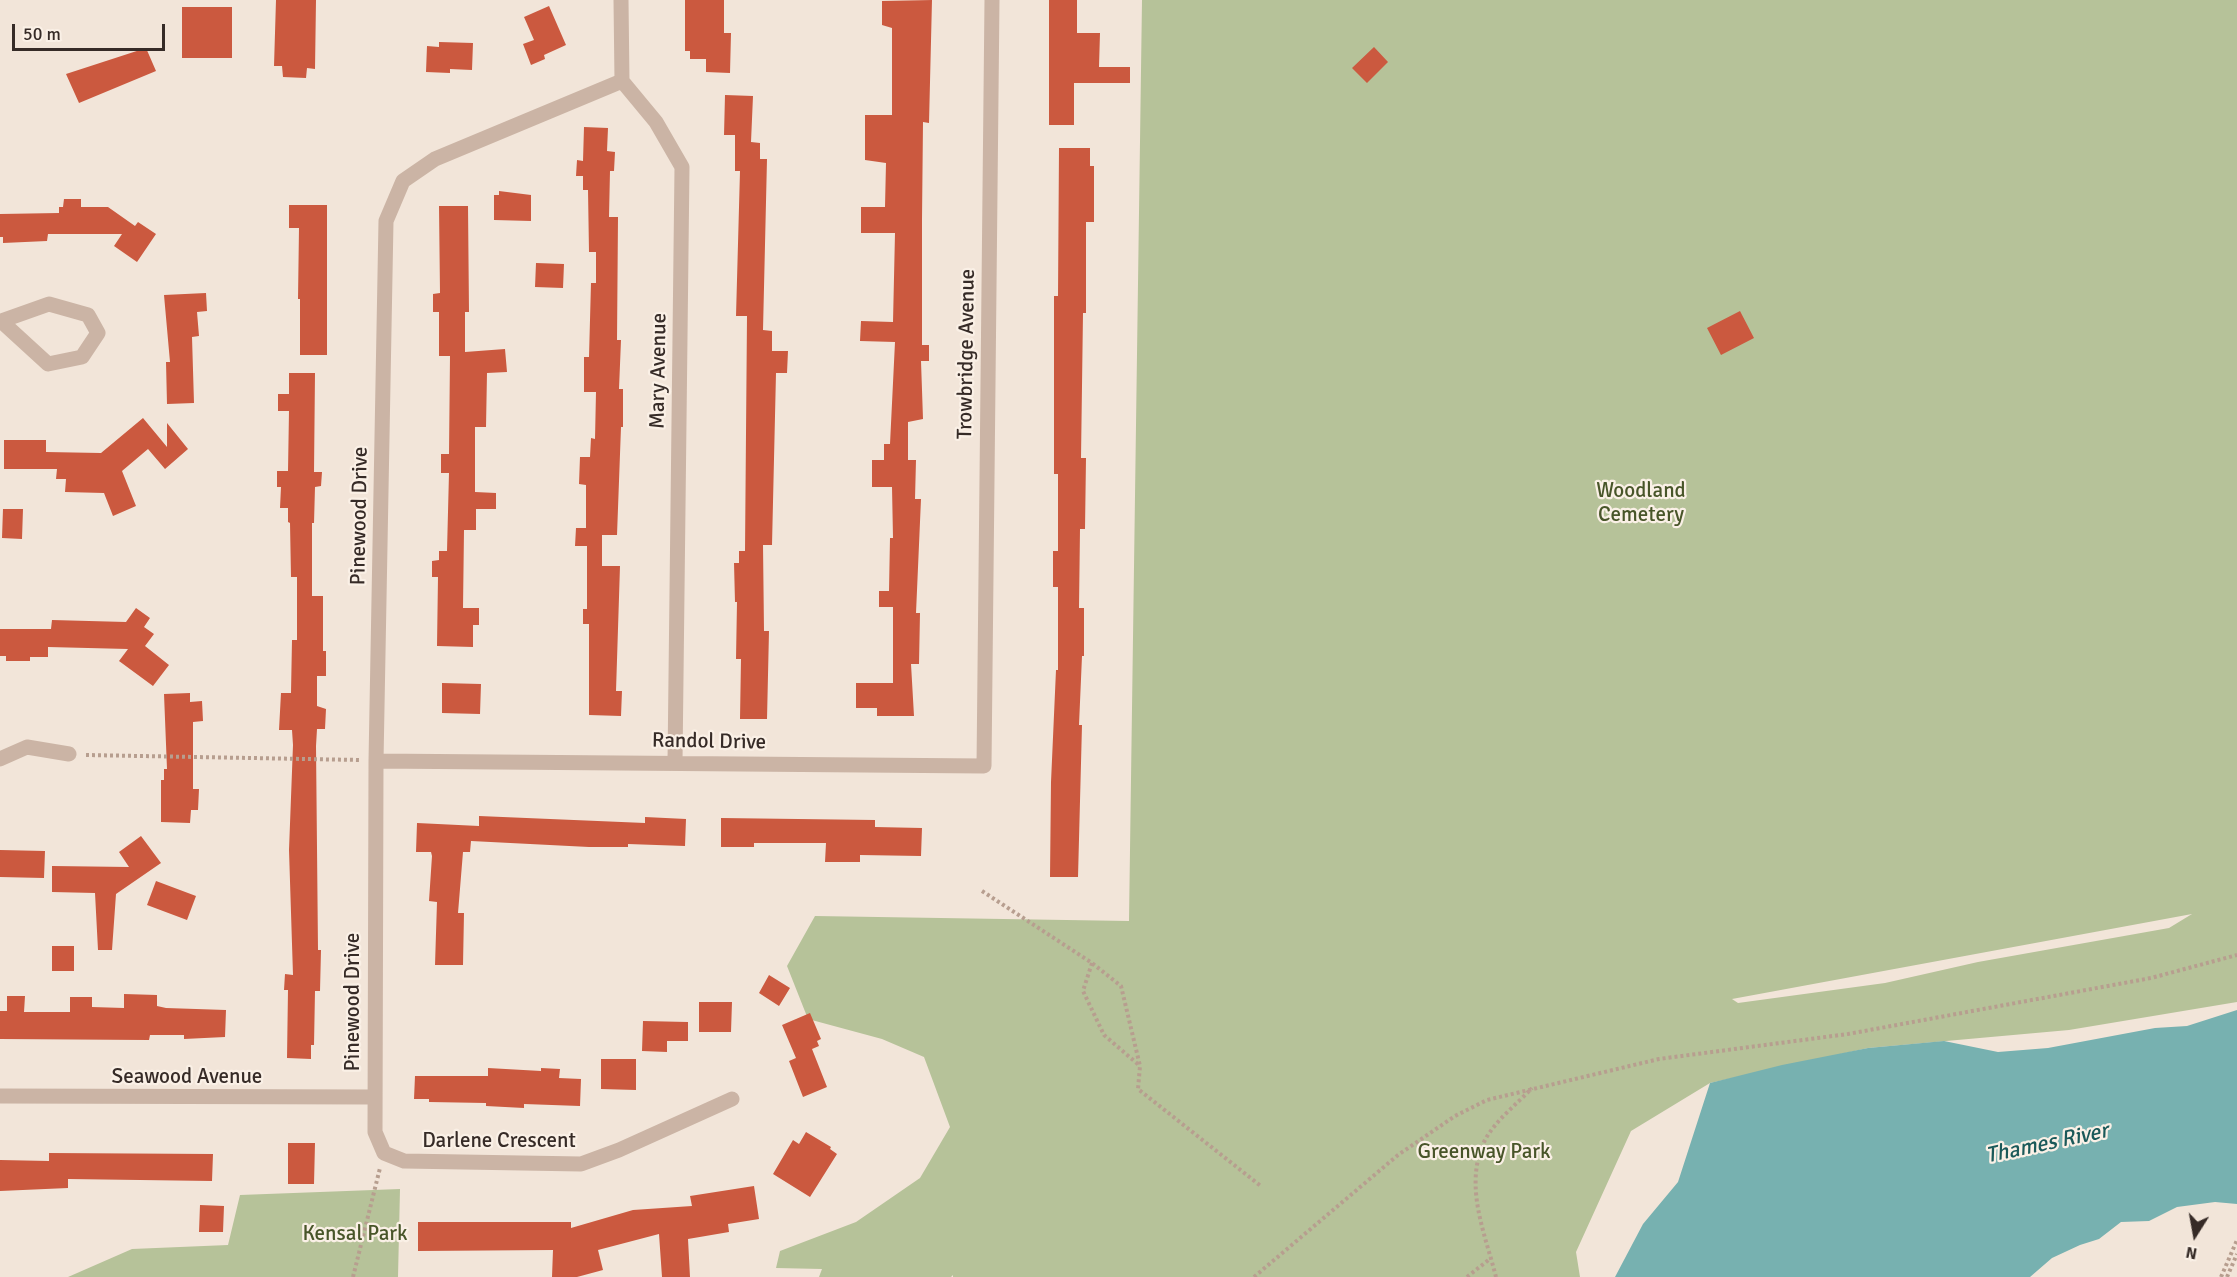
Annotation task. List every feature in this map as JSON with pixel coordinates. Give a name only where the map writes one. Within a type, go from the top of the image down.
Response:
[{"type":"street","points":[[621,0],[622,81]]},
{"type":"street","name":"Trowbridge Avenue","points":[[985,708],[992,0]]},
{"type":"street","name":"Pinewood Drive","points":[[373,1097],[376,761],[386,221],[403,181],[435,159],[622,81]]},
{"type":"street","name":"Mary Avenue","points":[[622,81],[656,122],[682,167],[675,762]]},
{"type":"street","points":[[49,304],[88,315],[98,333],[82,357],[48,364],[0,321],[49,304]]},
{"type":"street","name":"Randol Drive","points":[[376,761],[984,766],[985,708]]},
{"type":"street","points":[[0,759],[27,747],[69,754]]},
{"type":"street","name":"Seawood Avenue","points":[[0,1096],[373,1097]]},
{"type":"street","points":[[373,1097],[375,1132],[384,1153]]},
{"type":"street","name":"Darlene Crescent","points":[[384,1153],[404,1161],[581,1164],[619,1150],[732,1099]]},
{"type":"path","points":[[69,754],[376,761]]},
{"type":"path","points":[[982,891],[1092,963],[1121,986],[1140,1066],[1138,1089],[1262,1187]]},
{"type":"path","points":[[1254,1277],[1423,1136],[1487,1100],[1532,1087],[1659,1059],[1848,1034],[2151,978],[2237,955]]},
{"type":"path","points":[[1092,963],[1083,991],[1104,1035],[1140,1066]]},
{"type":"path","points":[[1496,1277],[1476,1200],[1477,1166],[1486,1140],[1532,1087]]},
{"type":"path","points":[[353,1277],[384,1153]]},
{"type":"path","points":[[2221,1277],[2237,1240]]},
{"type":"path","points":[[2227,1277],[2237,1254]]},
{"type":"path","points":[[1467,1277],[1491,1258]]},
{"type":"green space","name":"Woodland Cemetery","points":[[1142,0],[2237,0],[2237,1002],[2069,1030],[1868,1048],[1710,1083],[1631,1131],[1576,1252],[1580,1277],[953,1277],[953,1275],[951,1277],[819,1277],[822,1269],[776,1268],[780,1251],[856,1222],[920,1178],[950,1127],[924,1057],[882,1039],[808,1019],[787,966],[815,916],[1129,921]],"holes":[[[2192,914],[2169,928],[1978,962],[1885,983],[1738,1003],[1732,999]]]},
{"type":"green space","name":"Kensal Park","points":[[400,1189],[398,1277],[68,1277],[132,1249],[228,1245],[240,1195]]},
{"type":"water","name":"Thames River","points":[[2237,1010],[2237,1204],[2215,1202],[2177,1207],[2149,1221],[2121,1222],[2099,1239],[2052,1258],[2030,1277],[1615,1277],[1643,1224],[1678,1182],[1710,1083],[1782,1065],[1868,1048],[1944,1041],[1998,1052],[2048,1048],[2155,1028],[2187,1026]]},
{"type":"building","points":[[276,0],[316,0],[315,69],[307,68],[306,78],[283,77],[282,66],[274,66]]},
{"type":"building","points":[[685,0],[724,0],[724,33],[731,33],[730,73],[706,72],[706,59],[690,59],[690,51],[685,51]]},
{"type":"building","points":[[932,0],[929,123],[923,122],[922,219],[922,345],[929,345],[929,361],[921,361],[923,419],[908,422],[908,460],[916,460],[915,499],[921,499],[916,613],[920,613],[919,664],[911,664],[914,716],[877,716],[877,708],[856,708],[856,683],[893,683],[893,607],[879,607],[879,591],[889,591],[890,538],[893,538],[892,487],[872,487],[872,460],[884,460],[884,444],[890,444],[895,342],[860,341],[861,321],[893,322],[895,233],[861,233],[861,207],[885,207],[886,163],[865,160],[865,115],[892,115],[892,28],[882,25],[882,1]]},
{"type":"building","points":[[1049,0],[1077,0],[1077,33],[1100,33],[1099,67],[1130,67],[1130,83],[1074,83],[1074,125],[1049,125]]},
{"type":"building","points":[[549,6],[566,45],[544,55],[545,59],[531,65],[523,44],[534,40],[524,17]]},
{"type":"building","points":[[182,7],[232,7],[232,58],[182,58]]},
{"type":"building","points":[[439,42],[473,43],[472,70],[450,69],[450,73],[426,72],[427,46],[439,47]]},
{"type":"building","points":[[1374,47],[1388,62],[1367,83],[1352,68]]},
{"type":"building","points":[[146,48],[156,71],[79,103],[66,74]]},
{"type":"building","points":[[725,95],[753,96],[751,142],[760,143],[760,159],[767,159],[763,330],[772,331],[772,351],[788,351],[787,373],[776,373],[772,545],[763,545],[764,631],[769,631],[767,719],[740,719],[741,659],[736,659],[737,602],[735,602],[734,563],[739,563],[739,551],[745,551],[747,316],[736,316],[740,171],[735,171],[735,135],[724,135]]},
{"type":"building","points":[[584,127],[608,128],[607,151],[615,152],[614,171],[610,171],[609,217],[618,217],[617,340],[621,340],[619,389],[623,389],[623,427],[621,427],[617,535],[602,535],[602,566],[620,566],[616,691],[622,691],[621,716],[589,715],[589,624],[583,624],[583,609],[587,609],[587,546],[575,546],[576,528],[586,528],[586,485],[579,484],[580,457],[590,457],[591,438],[595,439],[596,392],[584,392],[584,357],[589,357],[591,283],[596,283],[596,252],[589,252],[588,190],[583,190],[583,176],[576,176],[577,160],[583,161]]},
{"type":"building","points":[[1059,148],[1090,148],[1090,166],[1094,166],[1094,222],[1086,222],[1086,313],[1083,313],[1081,458],[1086,458],[1085,529],[1080,529],[1079,608],[1084,608],[1084,656],[1082,656],[1079,725],[1082,725],[1078,877],[1050,877],[1051,782],[1056,670],[1058,670],[1058,587],[1053,587],[1053,551],[1058,551],[1058,474],[1054,474],[1054,296],[1058,296]]},
{"type":"building","points":[[499,191],[531,195],[531,221],[494,220],[494,195],[499,195]]},
{"type":"building","points":[[64,199],[81,199],[81,207],[108,207],[135,226],[138,222],[156,234],[137,262],[114,246],[122,234],[48,234],[47,241],[3,243],[3,237],[0,237],[0,214],[59,213],[59,207],[63,207]]},
{"type":"building","points":[[289,205],[327,205],[327,355],[300,355],[299,228],[289,228]]},
{"type":"building","points":[[439,206],[468,206],[469,312],[465,312],[465,352],[505,349],[507,372],[487,373],[486,427],[475,427],[475,492],[496,493],[496,509],[476,509],[476,530],[464,530],[463,608],[479,608],[479,625],[473,625],[473,647],[437,646],[438,577],[432,577],[432,561],[439,560],[439,551],[447,551],[449,473],[441,473],[441,454],[449,454],[450,356],[439,356],[439,312],[433,312],[433,294],[440,293]]},
{"type":"building","points":[[536,263],[564,264],[563,288],[535,287]]},
{"type":"building","points":[[206,293],[207,311],[197,312],[199,336],[192,337],[194,403],[167,404],[166,362],[170,362],[164,295]]},
{"type":"building","points":[[1740,311],[1754,338],[1721,355],[1707,328]]},
{"type":"building","points":[[289,373],[315,373],[314,472],[322,472],[321,486],[315,487],[314,523],[312,523],[312,596],[323,596],[323,651],[326,651],[326,676],[317,676],[317,706],[326,709],[325,729],[317,729],[316,746],[318,950],[321,950],[320,991],[315,991],[314,1045],[311,1045],[311,1059],[287,1058],[288,990],[284,990],[285,974],[293,975],[289,850],[293,745],[292,730],[279,730],[281,693],[291,693],[292,640],[297,640],[297,577],[291,577],[290,523],[288,522],[288,508],[280,508],[281,487],[277,487],[277,471],[288,471],[289,411],[278,411],[278,394],[289,394]]},
{"type":"building","points":[[143,418],[167,447],[167,423],[188,449],[165,469],[148,449],[122,471],[136,506],[113,516],[104,493],[65,492],[66,479],[56,479],[57,469],[4,469],[4,440],[46,440],[46,452],[101,453]]},
{"type":"building","points":[[3,509],[23,509],[22,539],[2,538]]},
{"type":"building","points":[[136,608],[150,618],[144,627],[154,634],[145,646],[169,665],[153,686],[119,661],[128,649],[48,647],[48,657],[30,657],[30,661],[6,661],[6,656],[0,656],[0,629],[51,629],[52,620],[126,622]]},
{"type":"building","points":[[442,683],[481,684],[480,714],[442,713]]},
{"type":"building","points":[[190,693],[190,702],[202,701],[203,721],[193,722],[193,789],[199,789],[198,810],[191,810],[190,823],[161,822],[161,780],[164,780],[164,769],[167,769],[164,694]]},
{"type":"building","points":[[479,816],[645,823],[645,817],[686,819],[685,846],[628,844],[628,847],[589,847],[471,841],[470,852],[463,852],[458,913],[464,913],[463,965],[435,965],[437,902],[429,901],[432,856],[431,852],[416,852],[417,823],[479,826]]},
{"type":"building","points":[[721,818],[875,820],[875,827],[922,828],[921,856],[860,855],[860,862],[825,862],[826,843],[754,843],[754,847],[721,847]]},
{"type":"building","points":[[141,836],[161,863],[116,894],[112,950],[98,950],[95,893],[52,892],[52,866],[129,867],[119,852]]},
{"type":"building","points":[[0,850],[45,851],[44,878],[0,877]]},
{"type":"building","points":[[156,881],[196,896],[187,920],[147,905]]},
{"type":"building","points":[[52,946],[74,946],[74,971],[52,971]]},
{"type":"building","points":[[769,975],[790,988],[779,1006],[759,993]]},
{"type":"building","points":[[124,994],[157,995],[157,1006],[166,1008],[226,1010],[225,1037],[184,1039],[184,1035],[150,1035],[149,1040],[0,1039],[0,1011],[7,1011],[7,996],[25,996],[24,1012],[70,1012],[70,997],[92,997],[92,1007],[124,1008]]},
{"type":"building","points":[[699,1002],[732,1002],[731,1032],[699,1032]]},
{"type":"building","points":[[810,1013],[821,1039],[817,1041],[819,1046],[812,1049],[827,1087],[803,1097],[789,1061],[796,1058],[782,1025]]},
{"type":"building","points":[[643,1021],[688,1022],[688,1041],[667,1041],[667,1052],[642,1051]]},
{"type":"building","points":[[601,1059],[636,1059],[636,1090],[601,1089]]},
{"type":"building","points":[[488,1068],[541,1071],[541,1068],[560,1069],[559,1078],[581,1079],[580,1106],[524,1104],[524,1108],[486,1106],[486,1103],[429,1102],[429,1099],[414,1099],[415,1076],[488,1076]]},
{"type":"building","points":[[806,1132],[831,1147],[830,1149],[837,1154],[810,1197],[773,1174],[793,1140],[799,1144]]},
{"type":"building","points":[[288,1143],[315,1143],[314,1184],[288,1184]]},
{"type":"building","points":[[49,1153],[213,1154],[212,1181],[68,1179],[68,1188],[0,1191],[0,1160],[49,1161]]},
{"type":"building","points":[[754,1186],[759,1219],[728,1224],[729,1232],[688,1239],[690,1277],[662,1277],[659,1234],[598,1250],[603,1270],[577,1277],[552,1277],[553,1250],[418,1251],[418,1222],[571,1222],[571,1228],[633,1210],[692,1206],[690,1196]]},
{"type":"building","points":[[200,1205],[224,1206],[223,1232],[199,1232]]},
{"type":"park label","name":"Greenway Park","points":[[1484,1152]]}]
